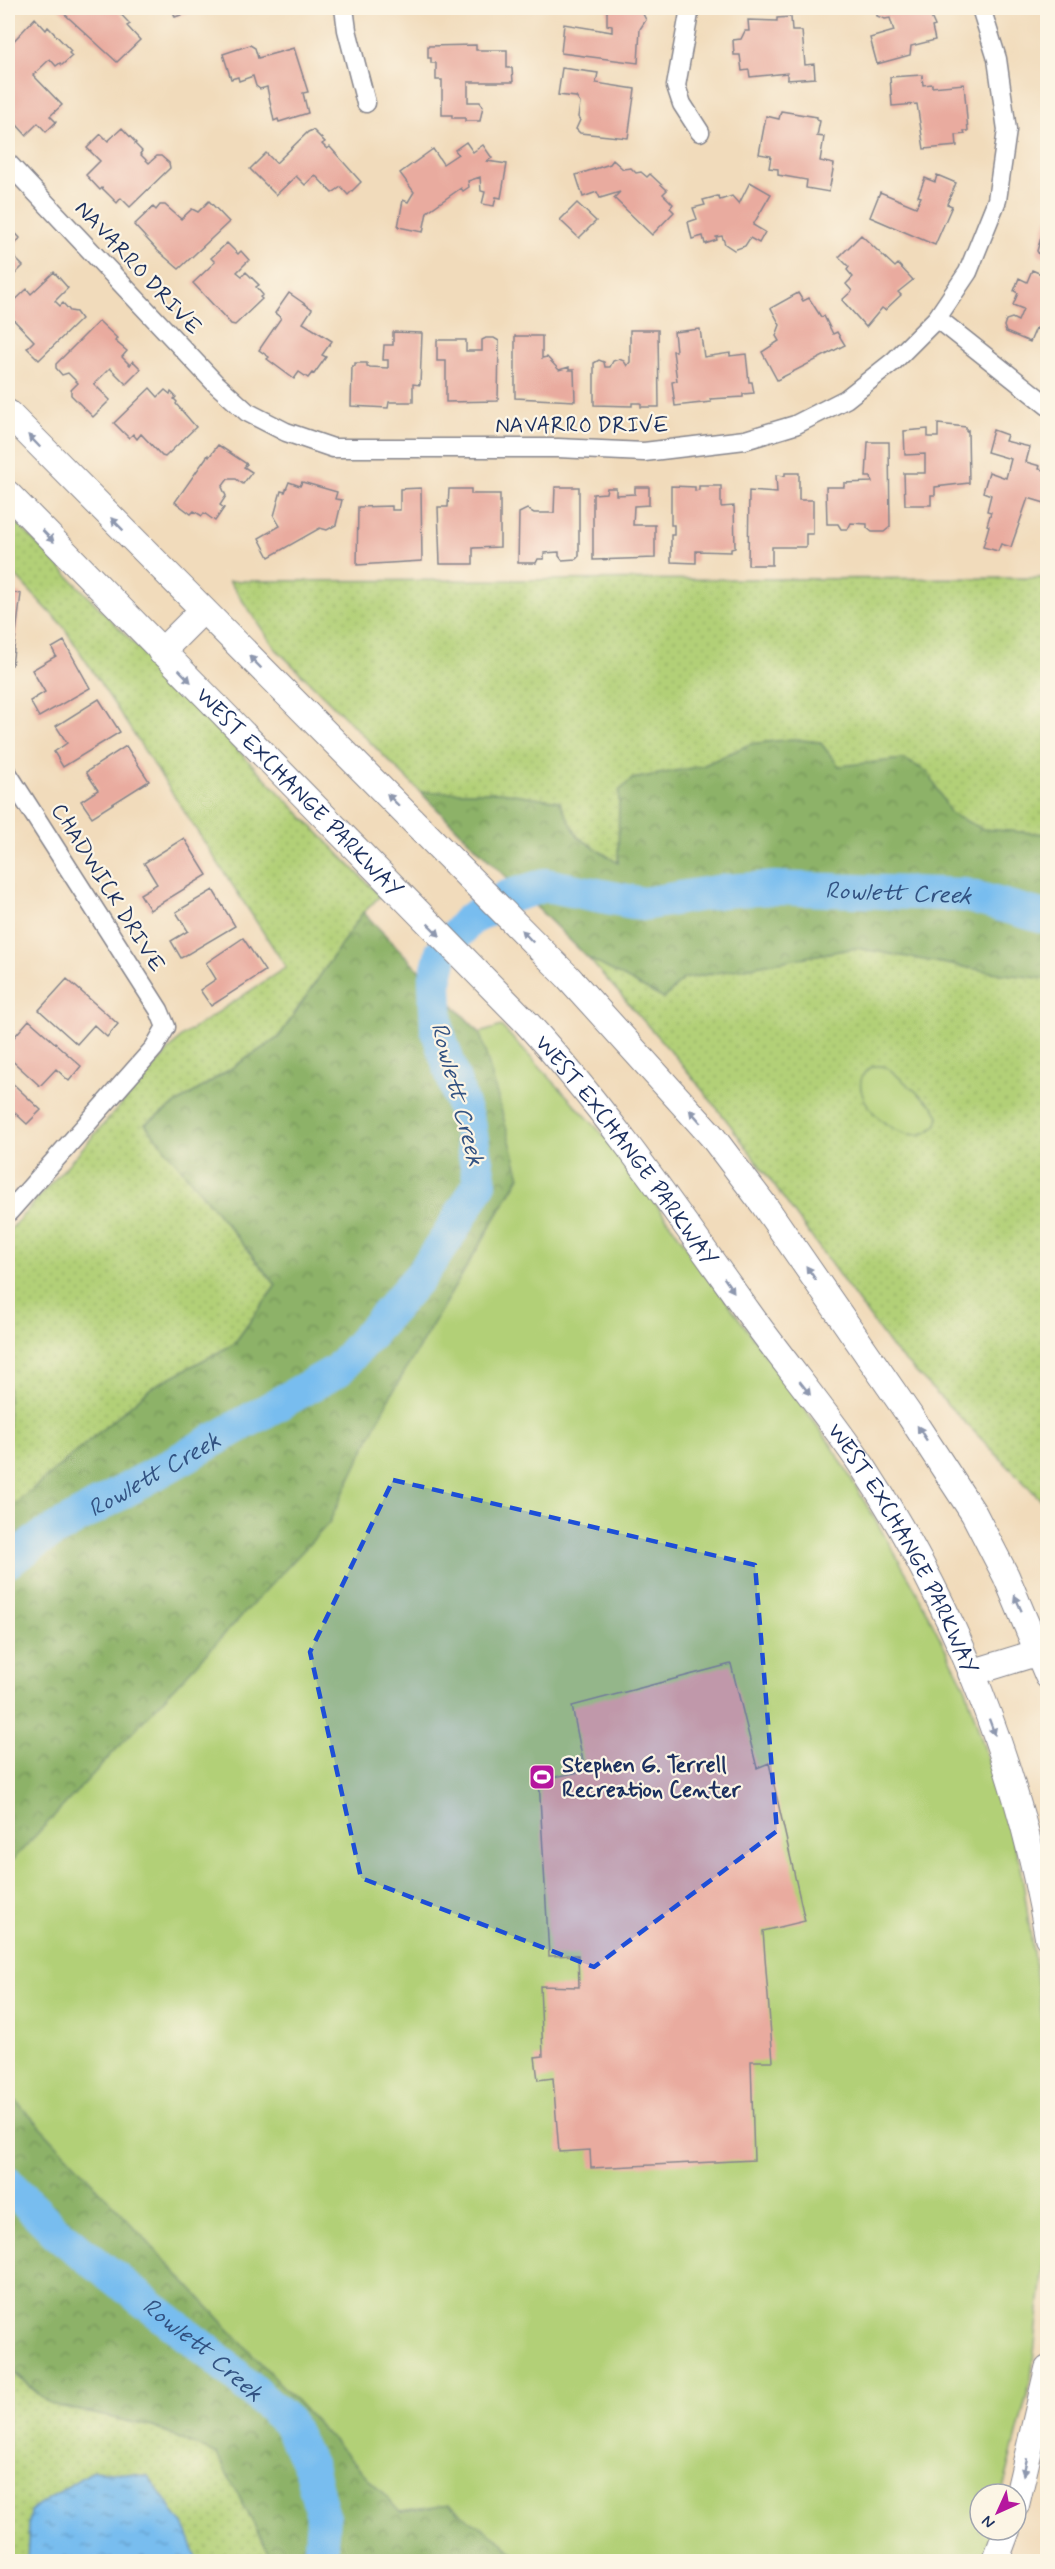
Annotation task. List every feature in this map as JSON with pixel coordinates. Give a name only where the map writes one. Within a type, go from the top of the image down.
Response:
[{"type":"main road","points":[[8,413],[568,977],[640,1053],[711,1135],[856,1337],[974,1514],[1045,1647],[1047,1676]]},
{"type":"main road","name":"WEST EXCHANGE PARKWAY","points":[[8,494],[393,889],[527,1023],[567,1067],[640,1160],[769,1342],[858,1459],[903,1533],[944,1610],[971,1672],[999,1746],[1018,1807],[1032,1859],[1047,1937]]},
{"type":"main road","points":[[161,652],[203,610]]},
{"type":"main road","points":[[971,1672],[1045,1647]]},
{"type":"main road","points":[[1021,2482],[1047,2369]]},
{"type":"main road","points":[[996,2562],[1003,2542]]},
{"type":"street","points":[[344,8],[347,30],[366,103]]},
{"type":"street","points":[[690,8],[676,86],[682,104],[700,132]]},
{"type":"street","name":"NAVARRO DRIVE","points":[[8,163],[214,382],[247,412],[286,432],[333,448],[558,448],[644,452],[745,440],[795,425],[846,399],[894,361],[937,318],[968,273],[997,200],[1007,130],[996,59],[981,8]]},
{"type":"street","points":[[937,318],[1047,406]]},
{"type":"street","name":"CHADWICK DRIVE","points":[[8,774],[159,1010],[166,1027],[154,1048],[8,1213]]},
{"type":"highlighted area","points":[[393,1480],[755,1565],[777,1831],[594,1967],[361,1878],[310,1652]]},
{"type":"green space","points":[[8,514],[380,896],[363,913],[278,1038],[146,1124],[276,1285],[234,1344],[152,1387],[8,1510],[8,1232],[181,1037],[286,967],[63,626],[8,568]]},
{"type":"green space","points":[[1047,579],[1047,1506],[891,1347],[731,1126],[680,1062],[588,958],[275,648],[229,581]]},
{"type":"green space","points":[[792,739],[820,742],[839,766],[904,759],[928,772],[951,814],[983,829],[1047,834],[1047,979],[1003,974],[856,948],[683,979],[664,999],[588,958],[420,792],[501,792],[559,801],[578,837],[618,863],[619,791],[632,779],[702,766],[750,744]]},
{"type":"green space","points":[[363,912],[480,1033],[520,1176],[388,1400],[329,1523],[8,1865],[8,1510],[152,1387],[234,1344],[276,1285],[145,1124],[278,1038]]},
{"type":"green space","name":"Stephen G. Terrell Recreation Center","points":[[501,1026],[613,1145],[832,1446],[911,1581],[966,1689],[1021,1867],[1048,2059],[1048,2232],[1031,2379],[1005,2482],[968,2482],[968,2542],[990,2542],[985,2561],[520,2561],[503,2542],[448,2505],[400,2512],[8,2092],[8,1865],[329,1523],[388,1400],[520,1177],[480,1033]]},
{"type":"green space","points":[[874,1066],[889,1069],[933,1106],[939,1116],[933,1128],[915,1135],[901,1132],[886,1124],[874,1113],[865,1100],[861,1087],[863,1075]]},
{"type":"green space","points":[[8,2092],[400,2512],[448,2505],[503,2542],[520,2561],[269,2561],[269,2553],[217,2455],[153,2427],[50,2404],[8,2366]]},
{"type":"green space","points":[[8,2368],[50,2404],[153,2427],[218,2455],[269,2553],[269,2561],[8,2561]]},
{"type":"water","points":[[93,2470],[148,2476],[184,2526],[198,2561],[27,2561],[30,2511]]},
{"type":"building","points":[[58,8],[115,8],[130,24],[127,26],[140,40],[117,62]]},
{"type":"building","points":[[172,8],[201,8],[175,17]]},
{"type":"building","points":[[607,8],[640,8],[646,20],[640,29],[638,63],[561,53],[564,24],[612,32],[612,26],[607,25]]},
{"type":"building","points":[[876,8],[927,8],[935,26],[932,27],[935,40],[911,46],[910,55],[877,64],[870,38],[894,31],[890,18],[877,16]]},
{"type":"building","points":[[791,17],[792,31],[802,31],[805,65],[814,64],[815,78],[787,80],[787,73],[750,77],[749,70],[742,71],[740,55],[734,55],[733,40],[741,39],[745,31],[749,31],[748,20],[777,21],[777,18]]},
{"type":"building","points":[[35,18],[46,30],[48,27],[71,51],[69,53],[72,56],[62,65],[60,63],[56,66],[50,59],[33,75],[62,105],[50,116],[56,122],[46,132],[38,123],[26,135],[8,115],[8,55],[10,53],[8,47]]},
{"type":"building","points":[[250,45],[255,48],[258,58],[294,48],[308,92],[303,93],[308,113],[279,122],[278,119],[274,121],[267,87],[260,89],[256,86],[253,76],[239,81],[238,77],[231,79],[223,54]]},
{"type":"building","points":[[476,45],[476,50],[507,50],[507,68],[512,68],[513,82],[468,82],[468,102],[480,102],[483,106],[480,121],[465,121],[465,118],[442,115],[442,80],[436,80],[436,63],[431,63],[431,58],[428,58],[428,46]]},
{"type":"building","points":[[562,68],[598,73],[596,83],[635,89],[628,138],[580,133],[576,129],[580,120],[578,117],[580,103],[576,97],[558,95]]},
{"type":"building","points":[[922,75],[923,85],[932,84],[932,87],[964,84],[968,131],[964,131],[965,134],[956,135],[957,146],[924,149],[917,104],[892,106],[890,77]]},
{"type":"building","points":[[781,111],[817,117],[820,121],[817,136],[824,137],[820,161],[834,164],[829,192],[806,188],[807,180],[778,175],[778,169],[769,168],[771,156],[759,154],[766,116],[779,119]]},
{"type":"building","points":[[122,128],[136,143],[142,151],[140,154],[149,163],[157,156],[161,156],[169,163],[170,168],[130,207],[121,198],[117,203],[86,175],[100,161],[87,148],[101,134],[108,141]]},
{"type":"building","points":[[313,130],[325,142],[322,144],[327,149],[330,147],[361,182],[348,195],[341,187],[332,193],[315,175],[305,185],[296,176],[276,195],[250,169],[266,153],[276,163],[308,132]]},
{"type":"building","points":[[466,142],[473,152],[483,145],[492,158],[487,161],[507,164],[501,198],[496,197],[494,206],[482,204],[485,192],[481,191],[480,177],[468,181],[469,187],[463,191],[461,188],[427,212],[423,232],[398,227],[403,200],[408,202],[414,192],[400,173],[433,149],[443,164],[458,154],[455,150]]},
{"type":"building","points":[[613,160],[623,169],[631,168],[636,173],[641,172],[647,177],[650,174],[667,190],[663,194],[673,204],[670,208],[674,212],[652,235],[614,198],[620,192],[600,198],[597,192],[583,197],[576,175],[610,164]]},
{"type":"building","points":[[937,175],[956,183],[947,204],[952,206],[935,245],[870,217],[880,192],[916,207],[921,197],[918,196],[925,178],[935,182]]},
{"type":"building","points":[[750,182],[771,194],[753,225],[765,232],[759,243],[750,238],[745,246],[734,250],[725,244],[722,236],[705,244],[703,236],[692,239],[688,222],[697,219],[693,208],[705,205],[703,200],[718,196],[720,200],[732,196],[739,204]]},
{"type":"building","points":[[209,201],[229,222],[179,269],[158,251],[134,225],[153,207],[156,210],[160,205],[165,205],[181,219],[192,209],[198,212]]},
{"type":"building","points":[[577,203],[596,221],[579,238],[560,220]]},
{"type":"building","points":[[1048,214],[1048,258],[1040,256],[1037,251]]},
{"type":"building","points":[[8,225],[20,238],[9,252],[23,266],[8,281]]},
{"type":"building","points":[[861,235],[895,267],[898,264],[913,280],[898,292],[901,295],[885,310],[882,308],[866,327],[842,300],[852,291],[846,284],[853,277],[847,270],[849,267],[839,257]]},
{"type":"building","points":[[227,243],[238,254],[241,251],[249,260],[237,272],[242,276],[246,272],[259,285],[256,287],[263,295],[260,297],[262,299],[235,325],[231,324],[193,283],[215,262],[211,258]]},
{"type":"building","points":[[1032,270],[1048,277],[1048,333],[1036,328],[1030,342],[1006,332],[1004,326],[1006,320],[1012,318],[1018,321],[1023,309],[1013,305],[1018,293],[1014,291],[1019,278],[1027,282]]},
{"type":"building","points":[[54,272],[68,288],[55,301],[60,306],[63,303],[70,311],[76,312],[81,319],[39,360],[27,348],[34,341],[8,314],[8,307],[27,289],[31,294]]},
{"type":"building","points":[[289,293],[312,309],[303,323],[332,341],[322,355],[326,357],[314,374],[312,373],[308,378],[299,372],[294,379],[267,359],[269,357],[259,350],[281,318],[275,313]]},
{"type":"building","points":[[798,293],[803,301],[809,298],[821,317],[824,316],[833,334],[837,332],[845,345],[777,380],[762,352],[779,341],[776,336],[780,325],[771,308]]},
{"type":"building","points":[[99,321],[117,338],[115,341],[127,351],[122,357],[130,365],[133,361],[141,369],[126,384],[110,368],[94,384],[110,400],[93,417],[71,395],[71,390],[78,383],[68,373],[62,375],[56,368],[56,364]]},
{"type":"building","points":[[700,329],[704,357],[730,353],[730,356],[746,354],[749,382],[752,382],[754,393],[743,394],[743,397],[710,399],[711,402],[675,406],[672,382],[677,381],[673,351],[676,351],[674,332]]},
{"type":"building","points":[[630,330],[658,330],[659,407],[641,407],[641,403],[632,403],[632,406],[594,405],[594,363],[599,360],[604,362],[605,367],[610,367],[613,361],[619,359],[627,366],[630,362]]},
{"type":"building","points":[[393,332],[422,333],[420,385],[413,384],[413,402],[389,402],[388,408],[351,406],[352,366],[355,366],[355,363],[367,363],[370,367],[388,368],[388,360],[383,360],[384,345],[393,345]]},
{"type":"building","points":[[515,336],[542,336],[542,358],[547,357],[559,370],[569,367],[569,370],[574,370],[575,401],[515,398]]},
{"type":"building","points":[[486,338],[499,341],[498,401],[446,402],[446,361],[437,361],[437,340],[466,340],[466,351],[482,351],[482,340]]},
{"type":"building","points":[[150,388],[158,397],[165,390],[170,394],[171,392],[176,397],[174,399],[176,404],[196,427],[165,457],[141,434],[137,439],[133,434],[129,438],[114,423]]},
{"type":"building","points":[[938,424],[966,427],[966,431],[968,430],[969,483],[935,487],[935,495],[931,495],[931,505],[905,505],[904,473],[925,473],[925,454],[905,455],[904,431],[928,429],[928,437],[938,437]]},
{"type":"building","points":[[993,430],[1007,435],[1005,441],[1030,447],[1026,462],[1048,471],[1048,504],[1028,498],[1011,547],[1001,544],[998,551],[983,547],[989,526],[987,525],[991,512],[987,511],[991,495],[983,492],[989,472],[1006,478],[1011,459],[987,452]]},
{"type":"building","points":[[868,442],[889,442],[890,527],[884,532],[872,532],[867,528],[867,524],[851,523],[848,529],[841,529],[838,524],[827,524],[826,487],[844,487],[844,483],[872,482],[871,477],[866,477]]},
{"type":"building","points":[[218,445],[247,464],[244,467],[252,472],[243,484],[236,479],[228,479],[222,487],[226,496],[220,505],[224,508],[215,521],[204,513],[202,516],[194,511],[191,514],[175,502],[208,455],[209,457]]},
{"type":"building","points":[[785,473],[799,473],[799,500],[813,500],[813,534],[806,534],[806,547],[772,547],[772,565],[748,565],[749,491],[777,493],[776,475],[785,476]]},
{"type":"building","points":[[289,482],[300,486],[302,482],[337,492],[335,499],[342,500],[336,525],[327,530],[320,528],[269,557],[259,538],[280,526],[274,516],[281,491],[285,492]]},
{"type":"building","points":[[671,486],[695,487],[695,491],[699,490],[699,486],[721,486],[721,507],[734,506],[735,548],[731,549],[731,552],[696,551],[696,563],[671,562],[671,535],[674,535],[674,525],[671,525]]},
{"type":"building","points":[[555,487],[579,487],[579,556],[576,559],[562,560],[559,552],[544,553],[544,559],[538,559],[536,563],[518,563],[519,513],[527,509],[534,513],[554,513]]},
{"type":"building","points":[[635,487],[649,487],[649,505],[634,506],[633,525],[655,525],[655,558],[593,560],[593,494],[606,493],[607,488],[616,488],[616,495],[635,494]]},
{"type":"building","points":[[421,488],[422,561],[357,565],[358,507],[392,506],[392,510],[400,510],[400,489]]},
{"type":"building","points":[[449,489],[471,489],[471,494],[500,494],[500,547],[473,548],[473,564],[440,564],[438,507],[448,507]]},
{"type":"building","points":[[8,592],[21,594],[12,665],[8,664]]},
{"type":"building","points":[[64,641],[90,688],[39,717],[30,701],[45,692],[32,670],[56,656],[52,648]]},
{"type":"building","points":[[99,699],[120,732],[63,767],[54,752],[67,743],[56,726]]},
{"type":"building","points":[[126,746],[149,781],[92,817],[81,801],[98,790],[86,772]]},
{"type":"building","points":[[184,838],[207,875],[150,910],[140,894],[157,884],[144,863]]},
{"type":"building","points":[[213,890],[235,926],[181,958],[171,941],[188,931],[176,912]]},
{"type":"building","points":[[243,938],[265,971],[211,1006],[200,990],[216,979],[206,963]]},
{"type":"building","points":[[67,979],[118,1024],[107,1037],[94,1025],[77,1044],[39,1010]]},
{"type":"building","points":[[29,1020],[81,1066],[69,1081],[56,1069],[40,1086],[8,1057],[8,1044]]},
{"type":"building","points":[[8,1079],[41,1110],[27,1124],[15,1113],[8,1121]]},
{"type":"building","points":[[731,1664],[757,1768],[769,1763],[805,1921],[763,1931],[773,2061],[751,2061],[754,2160],[591,2168],[590,2150],[559,2152],[553,2078],[538,2080],[535,2057],[543,2056],[540,1986],[579,1987],[578,1955],[549,1956],[539,1780],[585,1771],[572,1706]]},
{"type":"waterway","name":"Rowlett Creek","points":[[8,1561],[43,1537],[338,1370],[421,1275],[449,1235],[480,1183],[470,1129],[437,1029],[435,981],[442,952],[469,920],[507,897],[546,885],[643,904],[723,891],[775,888],[965,895],[1048,918]]},
{"type":"waterway","name":"Rowlett Creek","points":[[8,2184],[57,2233],[208,2351],[288,2422],[311,2470],[323,2516],[320,2562]]},
{"type":"place","name":"Stephen G. Terrell Recreation Center","points":[[542,1777]]}]
